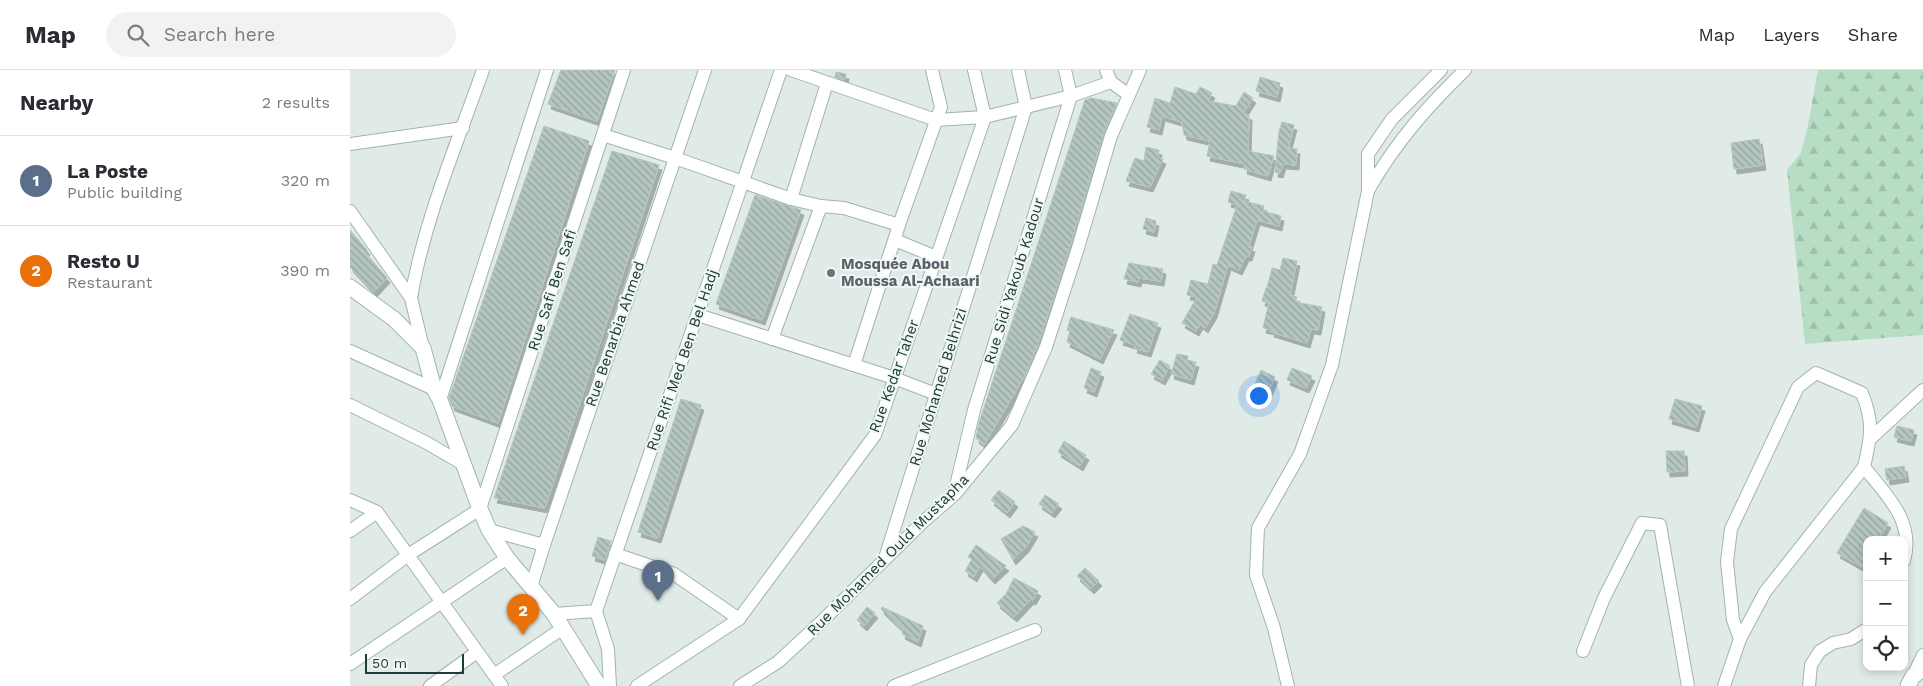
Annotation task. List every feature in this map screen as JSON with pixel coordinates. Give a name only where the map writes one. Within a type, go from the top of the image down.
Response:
[{"type":"street","points":[[411,298],[416,269],[442,184],[483,70]]},
{"type":"street","points":[[437,394],[547,70]]},
{"type":"street","name":"Rue Safi Ben Safi","points":[[480,509],[624,70]]},
{"type":"street","name":"Rue Benarbia Ahmed","points":[[531,587],[705,70]]},
{"type":"street","name":"Rue Rifi Med Ben Bel Hadj","points":[[596,612],[782,70]]},
{"type":"street","points":[[791,70],[936,120],[985,117],[1071,96],[1109,76],[1129,95]]},
{"type":"street","points":[[854,365],[899,225],[941,107],[932,70]]},
{"type":"street","points":[[974,70],[985,117]]},
{"type":"street","name":"Rue Mohamed Belhrizi","points":[[885,560],[1026,106],[1018,70]]},
{"type":"street","points":[[1065,70],[1071,96]]},
{"type":"street","name":"Rue Mohamed Ould Mustapha","points":[[740,686],[778,662],[955,494],[1012,425],[1046,347],[1111,136],[1140,70]]},
{"type":"street","points":[[1288,686],[1274,628],[1256,575],[1258,528],[1300,454],[1332,365],[1368,191],[1368,154],[1392,118],[1441,70]]},
{"type":"street","points":[[1368,191],[1394,149],[1432,102],[1465,70]]},
{"type":"street","points":[[791,199],[827,82]]},
{"type":"street","name":"Rue Sidi Yakoub Kadour","points":[[955,494],[974,410],[1071,96]]},
{"type":"street","name":"Rue Kedar Taher","points":[[637,686],[739,619],[875,435],[985,117]]},
{"type":"street","points":[[350,144],[463,128]]},
{"type":"street","points":[[602,135],[675,158],[791,199],[821,206],[844,208],[899,225]]},
{"type":"street","points":[[772,339],[821,206]]},
{"type":"street","points":[[350,211],[411,298],[437,394],[489,530],[507,558],[554,614],[599,686]]},
{"type":"street","points":[[894,240],[936,257]]},
{"type":"street","points":[[350,287],[394,319],[423,348]]},
{"type":"street","points":[[698,315],[894,378],[936,394]]},
{"type":"street","points":[[350,351],[437,394]]},
{"type":"street","points":[[1724,686],[1740,639],[1765,592],[1864,467],[1870,439],[1870,413],[1862,393],[1816,373],[1798,387],[1731,529],[1728,562],[1733,620],[1740,639]]},
{"type":"street","points":[[1870,439],[1923,390]]},
{"type":"street","points":[[350,404],[427,443],[463,464]]},
{"type":"street","points":[[1864,467],[1899,512],[1908,536]]},
{"type":"street","points":[[350,500],[377,512],[502,686]]},
{"type":"street","points":[[350,599],[408,555],[480,509]]},
{"type":"street","points":[[350,531],[377,512]]},
{"type":"street","points":[[1584,651],[1604,598],[1642,523],[1660,525],[1688,686]]},
{"type":"street","points":[[489,530],[544,545]]},
{"type":"street","points":[[615,554],[674,574],[739,619]]},
{"type":"street","points":[[350,664],[507,558]]},
{"type":"street","points":[[554,614],[596,612],[608,648],[610,686]]},
{"type":"street","points":[[494,675],[563,628]]},
{"type":"street","points":[[894,686],[1035,630]]},
{"type":"street","points":[[1809,686],[1812,665],[1820,651],[1833,643],[1850,639],[1863,631]]},
{"type":"street","points":[[430,686],[477,652]]},
{"type":"street","points":[[1915,677],[1923,654]]},
{"type":"green space","points":[[1818,70],[1923,70],[1923,335],[1805,344],[1787,170],[1801,153]]},
{"type":"building","points":[[561,70],[615,70],[597,121],[548,104]]},
{"type":"building","points":[[836,72],[846,74],[845,80],[835,77]]},
{"type":"building","points":[[1260,77],[1280,83],[1277,97],[1256,91]]},
{"type":"building","points":[[1175,87],[1196,94],[1200,87],[1212,93],[1208,101],[1236,106],[1244,92],[1253,98],[1243,114],[1249,115],[1248,151],[1274,156],[1268,176],[1244,169],[1245,164],[1207,156],[1210,141],[1184,135],[1182,122],[1162,116],[1159,130],[1147,127],[1155,98],[1170,103]]},
{"type":"building","points":[[1091,98],[1117,103],[1103,134],[1070,246],[1038,344],[1025,375],[984,445],[976,438],[979,423],[1085,100]]},
{"type":"building","points":[[1282,122],[1294,125],[1288,148],[1297,149],[1296,165],[1283,164],[1280,173],[1275,172],[1279,131]]},
{"type":"building","points":[[544,126],[589,141],[498,423],[452,406],[449,398]]},
{"type":"building","points":[[1759,139],[1763,165],[1734,169],[1731,143]]},
{"type":"building","points":[[1146,147],[1159,150],[1158,157],[1163,159],[1150,187],[1126,181],[1135,158],[1144,161]]},
{"type":"building","points":[[612,151],[659,165],[545,508],[494,498]]},
{"type":"building","points":[[1231,191],[1246,195],[1244,201],[1264,206],[1263,211],[1281,216],[1279,226],[1257,220],[1249,246],[1252,247],[1249,256],[1246,256],[1239,270],[1228,265],[1214,313],[1205,328],[1200,324],[1196,331],[1182,323],[1197,297],[1187,295],[1191,280],[1208,284],[1213,264],[1217,265],[1237,205],[1228,202]]},
{"type":"building","points":[[755,195],[801,210],[762,320],[716,304]]},
{"type":"building","points":[[1146,218],[1156,221],[1154,232],[1143,229]]},
{"type":"building","points":[[350,230],[367,250],[365,252],[387,278],[374,292],[350,267]]},
{"type":"building","points":[[1283,258],[1297,261],[1290,295],[1297,297],[1295,302],[1322,307],[1318,330],[1311,329],[1307,343],[1263,328],[1269,303],[1262,301],[1272,268],[1280,270]]},
{"type":"building","points":[[1129,263],[1163,269],[1161,281],[1139,278],[1138,282],[1124,279]]},
{"type":"building","points":[[1130,314],[1158,323],[1148,352],[1134,348],[1135,345],[1120,340]]},
{"type":"building","points":[[1071,317],[1114,330],[1100,359],[1067,342],[1070,331],[1067,330]]},
{"type":"building","points":[[1177,354],[1188,356],[1187,360],[1196,362],[1191,380],[1171,374]]},
{"type":"building","points":[[1160,360],[1170,366],[1162,380],[1151,374]]},
{"type":"building","points":[[1091,368],[1101,372],[1094,392],[1084,388]]},
{"type":"building","points":[[1292,368],[1312,376],[1306,388],[1287,380]]},
{"type":"building","points":[[1261,370],[1275,377],[1268,393],[1254,386]]},
{"type":"building","points":[[681,399],[701,405],[658,538],[638,532]]},
{"type":"building","points":[[1675,399],[1702,406],[1696,427],[1669,419]]},
{"type":"building","points":[[1897,426],[1914,430],[1911,441],[1894,437]]},
{"type":"building","points":[[1064,441],[1086,455],[1080,466],[1058,452]]},
{"type":"building","points":[[1666,451],[1684,451],[1685,471],[1667,472]]},
{"type":"building","points":[[1904,466],[1906,477],[1887,480],[1885,469]]},
{"type":"building","points":[[999,490],[1015,502],[1007,513],[991,500]]},
{"type":"building","points":[[1045,495],[1059,504],[1052,513],[1039,504]]},
{"type":"building","points":[[1864,508],[1888,523],[1880,536],[1863,536],[1862,567],[1837,553]]},
{"type":"building","points":[[1023,526],[1035,532],[1026,547],[1013,560],[1001,539]]},
{"type":"building","points":[[598,537],[611,541],[605,560],[592,556]]},
{"type":"building","points":[[976,545],[1006,566],[992,579],[980,566],[974,577],[965,571],[972,559],[968,557]]},
{"type":"building","points":[[1085,568],[1099,581],[1091,589],[1077,576]]},
{"type":"building","points":[[1014,578],[1038,591],[1033,600],[1031,599],[1014,617],[997,603],[1006,594]]},
{"type":"building","points":[[867,607],[875,613],[864,626],[857,620]]},
{"type":"building","points":[[882,607],[923,626],[918,642],[902,634],[903,630],[881,609]]},
{"type":"place","name":"Mosquée Abou Moussa Al-Achaari","points":[[831,273]]},
{"type":"place","name":"La Poste","points":[[658,601]]},
{"type":"place","name":"Resto U","points":[[523,635]]}]
